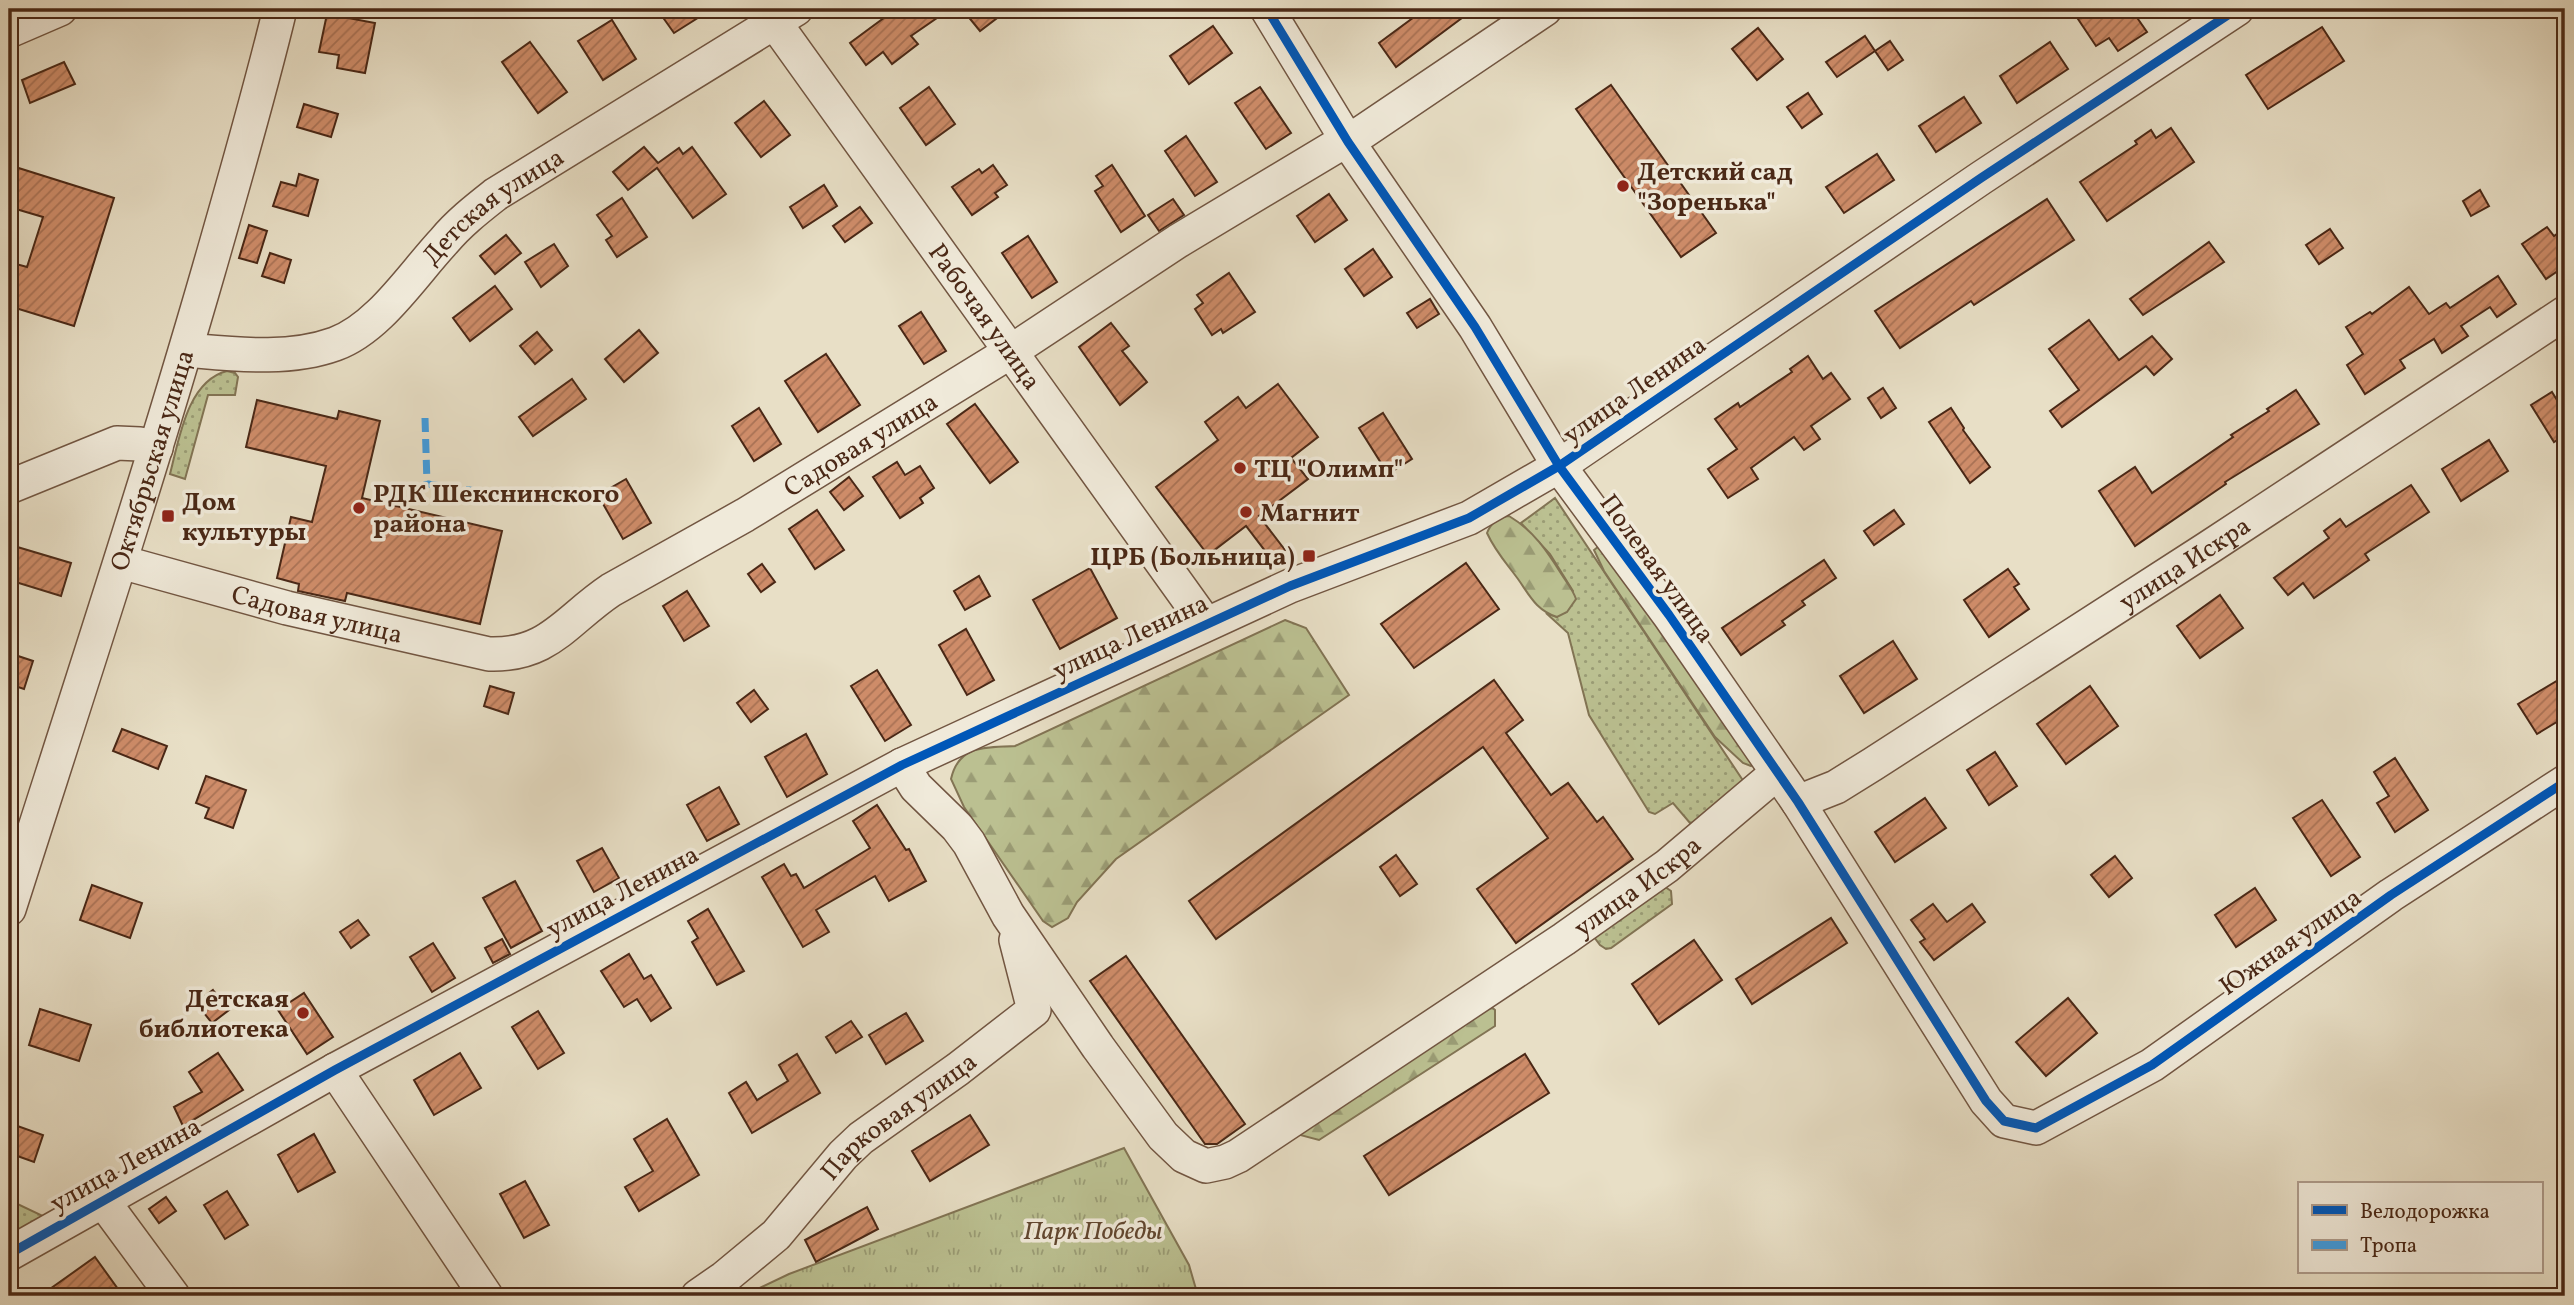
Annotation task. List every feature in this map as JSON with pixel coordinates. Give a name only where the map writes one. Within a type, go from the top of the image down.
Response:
[{"type":"street","points":[[9,31],[60,9]]},
{"type":"street","name":"Октябрьская улица","points":[[9,909],[186,350],[265,73],[280,9]]},
{"type":"street","name":"Полевая улица","points":[[1267,9],[1348,142],[1475,327],[1559,466],[1669,615],[1798,802],[1986,1101],[2004,1121],[2036,1128]]},
{"type":"street","name":"Садовая улица","points":[[121,562],[287,608],[489,654],[525,652],[548,641],[591,603],[611,590],[745,515],[1010,352],[1178,241],[1333,148],[1348,142],[1545,9]]},
{"type":"street","name":"улица Ленина","points":[[9,1254],[54,1226],[335,1070],[902,765],[1290,586],[1469,518],[1559,466],[1981,177],[2237,9]]},
{"type":"street","name":"Детская улица","points":[[186,350],[253,355],[297,353],[349,338],[380,312],[461,223],[496,194],[778,13]]},
{"type":"street","name":"Рабочая улица","points":[[778,13],[1010,352],[1206,624]]},
{"type":"street","name":"улица Искра","points":[[1798,802],[1836,787],[1885,757],[2565,313]]},
{"type":"street","points":[[9,487],[117,443],[156,448]]},
{"type":"street","points":[[902,765],[916,787],[957,827],[969,843],[1008,915]]},
{"type":"street","name":"улица Искра","points":[[1008,915],[1155,1125],[1184,1156],[1206,1166],[1238,1156],[1490,990],[1667,866],[1777,773]]},
{"type":"street","name":"Южная улица","points":[[2036,1128],[2152,1065],[2391,895],[2565,782]]},
{"type":"street","name":"Парковая улица","points":[[698,1296],[776,1235],[861,1138],[958,1069],[1034,1010],[1008,915]]},
{"type":"street","points":[[335,1070],[486,1296]]},
{"type":"street","points":[[103,1201],[173,1296]]},
{"type":"green space","points":[[227,371],[238,377],[235,395],[208,395],[185,479],[170,474],[181,429],[194,399],[213,377]]},
{"type":"green space","points":[[1555,498],[1746,785],[1696,830],[1673,803],[1655,814],[1649,812],[1589,715],[1568,633],[1546,613],[1557,617],[1573,591],[1550,554],[1521,523]]},
{"type":"green space","points":[[1509,516],[1539,542],[1572,590],[1576,599],[1567,612],[1557,617],[1539,606],[1494,546],[1487,533],[1489,529],[1498,519]]},
{"type":"green space","points":[[1598,547],[1613,554],[1755,762],[1751,766],[1743,763],[1715,737],[1604,571],[1594,550]]},
{"type":"green space","points":[[1285,620],[1306,628],[1349,695],[1116,859],[1077,902],[1068,918],[1052,927],[1043,921],[964,807],[951,779],[960,759],[975,750],[1015,746]]},
{"type":"green space","points":[[1661,884],[1671,891],[1672,904],[1611,948],[1606,949],[1600,945],[1594,937]]},
{"type":"green space","points":[[1489,1005],[1495,1010],[1495,1026],[1319,1140],[1300,1135],[1296,1128]]},
{"type":"green space","name":"Парк Победы","points":[[1124,1148],[1189,1265],[1198,1296],[743,1296],[789,1274]]},
{"type":"green space","points":[[9,1200],[43,1216],[9,1237]]},
{"type":"building","points":[[657,9],[712,9],[674,33]]},
{"type":"building","points":[[896,9],[950,9],[911,36],[918,44],[892,64],[883,52],[866,65],[850,43]]},
{"type":"building","points":[[962,9],[1009,9],[980,31]]},
{"type":"building","points":[[1425,9],[1474,9],[1396,67],[1379,43]]},
{"type":"building","points":[[2093,9],[2131,9],[2147,32],[2118,51],[2109,38],[2096,46],[2078,19]]},
{"type":"building","points":[[327,14],[375,23],[365,73],[337,68],[339,55],[319,52]]},
{"type":"building","points":[[612,20],[636,59],[603,80],[578,41]]},
{"type":"building","points":[[1213,26],[1232,53],[1189,84],[1170,56]]},
{"type":"building","points":[[2322,27],[2344,61],[2268,109],[2246,75]]},
{"type":"building","points":[[1758,28],[1783,59],[1757,80],[1732,49]]},
{"type":"building","points":[[1865,36],[1875,51],[1837,77],[1826,62]]},
{"type":"building","points":[[1890,41],[1903,60],[1888,70],[1875,51]]},
{"type":"building","points":[[530,42],[567,92],[538,113],[502,62]]},
{"type":"building","points":[[2050,42],[2068,69],[2017,103],[2000,76]]},
{"type":"building","points":[[64,62],[75,84],[30,103],[22,80]]},
{"type":"building","points":[[1611,85],[1716,233],[1681,257],[1576,109]]},
{"type":"building","points":[[929,87],[955,124],[926,145],[900,108]]},
{"type":"building","points":[[1260,87],[1291,133],[1266,149],[1235,103]]},
{"type":"building","points":[[1808,93],[1822,114],[1802,128],[1787,107]]},
{"type":"building","points":[[1964,97],[1981,123],[1936,152],[1919,126]]},
{"type":"building","points":[[764,101],[790,135],[761,157],[735,123]]},
{"type":"building","points":[[304,104],[338,114],[331,137],[297,127]]},
{"type":"building","points":[[2171,128],[2194,162],[2107,221],[2080,182],[2137,144],[2135,141],[2151,130],[2156,138]]},
{"type":"building","points":[[1186,136],[1217,182],[1195,196],[1165,151]]},
{"type":"building","points":[[644,147],[658,163],[679,148],[683,154],[692,147],[726,194],[693,218],[657,168],[628,190],[613,172]]},
{"type":"building","points":[[1877,154],[1894,180],[1844,213],[1826,187]]},
{"type":"building","points":[[9,165],[114,198],[74,326],[9,306],[9,262],[27,267],[43,217],[9,207]]},
{"type":"building","points":[[993,165],[1007,185],[995,193],[998,197],[972,215],[952,187],[979,169],[982,173]]},
{"type":"building","points":[[1112,165],[1145,216],[1121,232],[1095,191],[1103,186],[1096,176]]},
{"type":"building","points":[[299,174],[318,180],[308,216],[273,206],[281,182],[296,186]]},
{"type":"building","points":[[824,185],[837,206],[803,228],[790,207]]},
{"type":"building","points":[[2480,190],[2489,206],[2471,216],[2463,201]]},
{"type":"building","points":[[1329,194],[1347,220],[1315,242],[1297,216]]},
{"type":"building","points":[[622,198],[647,237],[617,257],[606,240],[612,236],[597,215]]},
{"type":"building","points":[[1173,199],[1184,215],[1159,231],[1148,215]]},
{"type":"building","points":[[2047,199],[2074,240],[1974,305],[1971,301],[1900,348],[1875,311]]},
{"type":"building","points":[[860,207],[872,223],[845,242],[833,226]]},
{"type":"building","points":[[249,225],[267,231],[257,263],[239,258]]},
{"type":"building","points":[[2547,227],[2554,236],[2565,228],[2565,266],[2546,279],[2522,244]]},
{"type":"building","points":[[2330,229],[2343,248],[2319,264],[2306,245]]},
{"type":"building","points":[[506,235],[521,253],[495,274],[480,256]]},
{"type":"building","points":[[1028,236],[1057,282],[1032,298],[1002,253]]},
{"type":"building","points":[[2209,242],[2224,262],[2143,315],[2130,299]]},
{"type":"building","points":[[554,244],[568,266],[541,287],[525,262]]},
{"type":"building","points":[[1373,249],[1392,277],[1364,296],[1345,269]]},
{"type":"building","points":[[270,253],[291,260],[284,283],[262,276]]},
{"type":"building","points":[[1229,273],[1255,312],[1223,333],[1221,329],[1212,335],[1195,309],[1203,303],[1197,295]]},
{"type":"building","points":[[2498,276],[2516,304],[2497,317],[2490,307],[2461,326],[2468,336],[2442,353],[2434,339],[2400,360],[2405,368],[2365,394],[2347,365],[2363,354],[2346,327],[2370,312],[2372,314],[2409,287],[2429,314],[2446,303],[2450,308]]},
{"type":"building","points":[[495,286],[512,309],[470,341],[453,318]]},
{"type":"building","points":[[1430,299],[1439,314],[1417,328],[1407,313]]},
{"type":"building","points":[[921,312],[946,351],[924,364],[899,326]]},
{"type":"building","points":[[2089,320],[2119,360],[2152,336],[2172,359],[2154,375],[2146,366],[2062,427],[2050,411],[2079,390],[2049,349]]},
{"type":"building","points":[[1111,323],[1129,346],[1122,351],[1147,382],[1120,405],[1079,347]]},
{"type":"building","points":[[639,330],[658,353],[624,382],[605,359]]},
{"type":"building","points":[[537,332],[552,350],[535,364],[520,346]]},
{"type":"building","points":[[826,354],[860,405],[818,432],[785,381]]},
{"type":"building","points":[[1808,356],[1823,379],[1831,373],[1850,399],[1811,426],[1820,439],[1804,450],[1794,437],[1751,468],[1758,479],[1728,498],[1708,469],[1737,449],[1715,419],[1738,403],[1740,407],[1792,372],[1790,369]]},
{"type":"building","points":[[572,379],[586,399],[533,436],[519,417]]},
{"type":"building","name":"ТЦ \"Олимп\"","points":[[1278,384],[1318,437],[1291,458],[1308,479],[1259,516],[1285,550],[1272,560],[1246,526],[1208,555],[1156,487],[1218,440],[1205,422],[1238,397],[1246,408]]},
{"type":"building","points":[[1883,388],[1896,408],[1881,418],[1868,398]]},
{"type":"building","points":[[2296,390],[2319,424],[2225,482],[2226,484],[2135,546],[2099,491],[2135,467],[2152,493]]},
{"type":"building","points":[[2552,392],[2565,413],[2565,435],[2554,442],[2531,405]]},
{"type":"building","name":"РДК Шекснинского района","points":[[257,400],[337,419],[339,411],[380,421],[362,498],[502,531],[480,624],[347,593],[345,601],[298,591],[299,584],[277,578],[291,517],[312,522],[326,466],[246,447]]},
{"type":"building","points":[[975,404],[1018,462],[990,483],[947,424]]},
{"type":"building","points":[[759,408],[781,444],[754,461],[732,426]]},
{"type":"building","points":[[1951,408],[1963,430],[1990,467],[1970,483],[1929,422]]},
{"type":"building","points":[[1383,413],[1412,459],[1388,474],[1359,428]]},
{"type":"building","points":[[2489,440],[2508,471],[2461,501],[2442,469]]},
{"type":"building","points":[[897,462],[905,475],[920,466],[934,488],[920,498],[923,503],[900,518],[873,477]]},
{"type":"building","points":[[849,477],[863,496],[844,510],[830,492]]},
{"type":"building","points":[[626,479],[651,523],[623,539],[598,495]]},
{"type":"building","points":[[2411,485],[2429,512],[2365,554],[2369,560],[2314,598],[2303,583],[2288,595],[2274,578],[2329,538],[2324,531],[2340,519],[2346,527]]},
{"type":"building","points":[[817,510],[844,550],[815,569],[789,529]]},
{"type":"building","points":[[1894,510],[1904,524],[1874,545],[1864,531]]},
{"type":"building","points":[[14,546],[71,563],[61,596],[9,580],[9,564]]},
{"type":"building","points":[[1824,560],[1836,578],[1802,601],[1805,605],[1782,621],[1785,625],[1741,655],[1722,628]]},
{"type":"building","points":[[1466,563],[1499,609],[1414,668],[1381,624]]},
{"type":"building","points":[[762,564],[775,582],[761,592],[748,574]]},
{"type":"building","points":[[1090,568],[1117,618],[1060,649],[1033,600]]},
{"type":"building","points":[[2008,569],[2019,584],[2014,587],[2029,609],[1989,637],[1964,600]]},
{"type":"building","points":[[979,576],[990,596],[965,610],[954,591]]},
{"type":"building","points":[[687,591],[709,626],[684,641],[663,606]]},
{"type":"building","points":[[2220,595],[2243,628],[2200,658],[2177,626]]},
{"type":"building","points":[[966,629],[994,680],[967,695],[939,645]]},
{"type":"building","points":[[1893,641],[1917,679],[1864,713],[1840,676]]},
{"type":"building","points":[[9,653],[33,661],[24,689],[9,684]]},
{"type":"building","points":[[877,670],[911,725],[885,741],[851,686]]},
{"type":"building","points":[[2565,676],[2565,717],[2537,734],[2518,704]]},
{"type":"building","points":[[1494,680],[1523,720],[1506,733],[1551,795],[1568,783],[1597,822],[1603,817],[1633,859],[1516,943],[1477,889],[1548,838],[1483,747],[1216,939],[1189,901]]},
{"type":"building","points":[[490,686],[514,693],[508,714],[484,706]]},
{"type":"building","points":[[2090,686],[2118,726],[2066,764],[2037,724]]},
{"type":"building","points":[[754,690],[768,709],[751,722],[737,703]]},
{"type":"building","points":[[122,729],[167,746],[158,769],[113,751]]},
{"type":"building","points":[[806,734],[827,774],[787,797],[765,757]]},
{"type":"building","points":[[1995,752],[2017,786],[1989,805],[1967,770]]},
{"type":"building","points":[[2395,758],[2428,810],[2395,832],[2377,803],[2389,796],[2374,772]]},
{"type":"building","points":[[206,776],[246,790],[233,828],[205,818],[209,808],[196,803]]},
{"type":"building","points":[[719,787],[739,824],[707,841],[687,805]]},
{"type":"building","points":[[1925,798],[1946,828],[1895,862],[1875,832]]},
{"type":"building","points":[[2322,800],[2360,857],[2331,876],[2293,818]]},
{"type":"building","points":[[877,805],[906,850],[909,849],[926,881],[889,901],[875,876],[816,910],[829,932],[803,947],[762,877],[784,864],[791,876],[796,874],[804,888],[870,848],[853,821]]},
{"type":"building","points":[[602,848],[619,878],[594,892],[577,861]]},
{"type":"building","points":[[1396,855],[1417,884],[1400,896],[1380,867]]},
{"type":"building","points":[[2115,856],[2132,878],[2109,897],[2091,875]]},
{"type":"building","points":[[515,881],[542,931],[511,948],[483,898]]},
{"type":"building","points":[[92,885],[142,903],[130,938],[80,920]]},
{"type":"building","points":[[2255,888],[2276,920],[2236,947],[2215,915]]},
{"type":"building","points":[[1933,904],[1947,922],[1972,904],[1985,922],[1934,960],[1920,942],[1925,939],[1911,920]]},
{"type":"building","points":[[708,909],[744,971],[717,985],[692,942],[698,938],[688,921]]},
{"type":"building","points":[[1831,918],[1847,943],[1752,1004],[1736,979]]},
{"type":"building","points":[[358,920],[369,935],[351,948],[340,932]]},
{"type":"building","points":[[502,939],[510,954],[493,963],[485,948]]},
{"type":"building","points":[[1694,940],[1722,980],[1659,1024],[1632,984]]},
{"type":"building","points":[[433,943],[455,978],[432,992],[410,957]]},
{"type":"building","points":[[629,954],[644,979],[651,975],[671,1008],[651,1021],[637,999],[624,1007],[601,971]]},
{"type":"building","points":[[1126,956],[1245,1124],[1217,1144],[1205,1144],[1090,981]]},
{"type":"building","points":[[213,990],[229,1010],[212,1023],[196,1003]]},
{"type":"building","points":[[304,993],[333,1037],[307,1054],[278,1010]]},
{"type":"building","points":[[2068,998],[2097,1033],[2046,1076],[2016,1042]]},
{"type":"building","points":[[40,1009],[91,1025],[79,1061],[29,1045]]},
{"type":"building","points":[[538,1011],[564,1053],[538,1069],[512,1027]]},
{"type":"building","points":[[906,1013],[923,1041],[886,1064],[869,1035]]},
{"type":"building","points":[[851,1021],[862,1037],[836,1053],[826,1037]]},
{"type":"building","points":[[218,1053],[243,1090],[183,1126],[174,1107],[202,1092],[189,1072]]},
{"type":"building","points":[[460,1053],[481,1088],[434,1115],[414,1080]]},
{"type":"building","points":[[797,1054],[820,1093],[752,1133],[729,1093],[746,1082],[757,1100],[788,1081],[779,1065]]},
{"type":"building","points":[[1525,1054],[1549,1093],[1389,1195],[1364,1156]]},
{"type":"building","points":[[970,1115],[989,1145],[930,1181],[912,1151]]},
{"type":"building","points":[[667,1119],[699,1175],[639,1211],[625,1187],[653,1171],[634,1139]]},
{"type":"building","points":[[9,1123],[43,1135],[34,1162],[9,1153]]},
{"type":"building","points":[[314,1134],[335,1172],[298,1192],[278,1155]]},
{"type":"building","points":[[525,1181],[549,1225],[524,1238],[500,1194]]},
{"type":"building","points":[[227,1191],[248,1225],[225,1239],[204,1205]]},
{"type":"building","points":[[166,1197],[176,1211],[159,1223],[149,1209]]},
{"type":"building","points":[[867,1207],[878,1229],[816,1262],[805,1240]]},
{"type":"building","points":[[95,1257],[123,1296],[40,1296]]},
{"type":"marked path","points":[[425,418],[427,484],[526,498]]},
{"type":"cycle path","points":[[1267,9],[1348,142],[1475,327],[1559,466],[1669,615],[1798,802],[1986,1101],[2004,1121],[2036,1128],[2152,1065],[2391,895],[2565,782]]},
{"type":"cycle path","points":[[9,1254],[335,1070],[902,765],[1290,586],[1469,518],[1559,466],[1981,178],[2237,9]]},
{"type":"place","name":"Детский сад \"Зоренька\"","points":[[1623,186]]},
{"type":"place","name":"ТЦ \"Олимп\"","points":[[1240,468]]},
{"type":"place","name":"РДК Шекснинского района","points":[[359,508]]},
{"type":"place","name":"Магнит","points":[[1246,512]]},
{"type":"place","name":"Дом культуры","points":[[168,516]]},
{"type":"place","name":"ЦРБ (Больница)","points":[[1309,556]]},
{"type":"place","name":"Детская библиотека","points":[[303,1013]]}]
